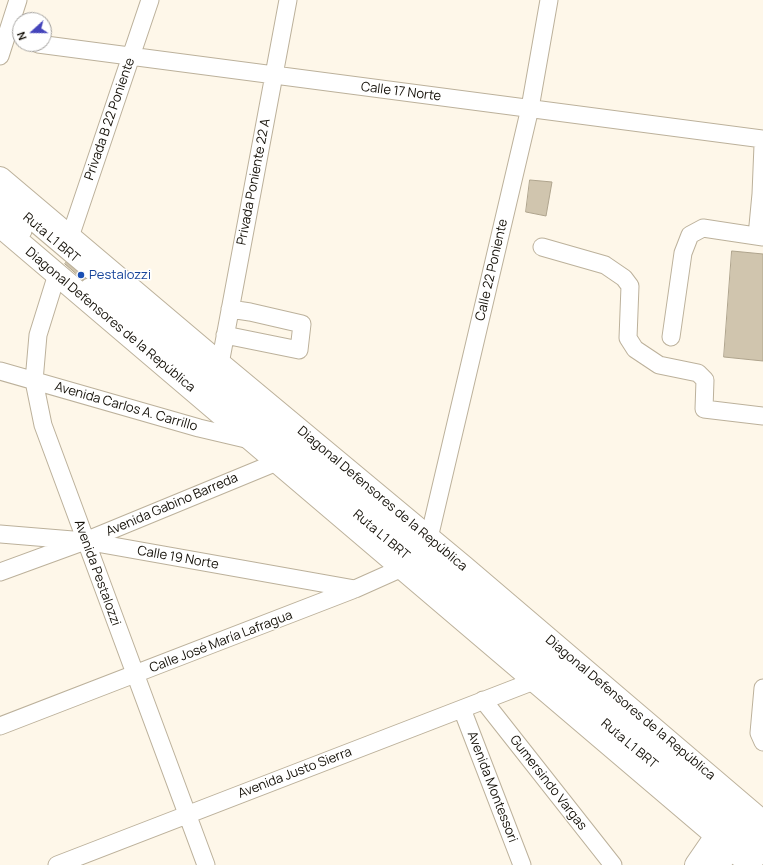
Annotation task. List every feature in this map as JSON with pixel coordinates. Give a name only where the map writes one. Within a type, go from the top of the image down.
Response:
[{"type":"main road","name":"Diagonal Defensores de la República","points":[[0,178],[220,364],[415,553],[534,681],[743,825]]},
{"type":"main road","name":"Diagonal Defensores de la República","points":[[0,226],[277,462],[415,553],[743,825],[751,865]]},
{"type":"main road","points":[[696,865],[743,825]]},
{"type":"main road","points":[[718,865],[743,825]]},
{"type":"street","points":[[6,44],[18,0]]},
{"type":"street","name":"Privada B 22 Poniente","points":[[70,237],[150,0]]},
{"type":"street","name":"Privada Poniente 22 A","points":[[220,364],[288,0]]},
{"type":"street","name":"Calle 22 Poniente","points":[[415,553],[530,108],[549,0]]},
{"type":"street","name":"Calle 17 Norte","points":[[52,46],[763,139]]},
{"type":"street","points":[[671,336],[683,253],[690,235],[703,228],[760,236],[763,145]]},
{"type":"street","name":"Ruta L1 BRT","points":[[0,194],[415,553]]},
{"type":"street","name":"Ruta L1 BRT","points":[[0,212],[743,825],[763,856]]},
{"type":"street","points":[[542,247],[604,265],[624,278],[630,286],[628,338],[634,349],[659,365],[698,373],[704,380],[704,409],[763,416]]},
{"type":"street","name":"Avenida Pestalozzi","points":[[56,274],[38,335],[34,381],[43,425],[134,676],[188,814],[206,865]]},
{"type":"street","points":[[225,335],[299,350],[302,324],[230,309]]},
{"type":"street","name":"Avenida Carlos A. Carrillo","points":[[0,371],[198,428],[252,440]]},
{"type":"street","name":"Avenida Gabino Barreda","points":[[0,572],[85,541],[277,462]]},
{"type":"street","name":"Calle 19 Norte","points":[[0,534],[85,541],[355,589]]},
{"type":"street","name":"Calle José María Lafragua","points":[[0,726],[134,676],[355,589],[415,553]]},
{"type":"street","name":"Avenida Justo Sierra","points":[[56,865],[534,681]]},
{"type":"street","points":[[763,688],[759,733],[763,742]]},
{"type":"street","name":"Gumersindo Vargas","points":[[483,700],[614,865]]},
{"type":"street","name":"Avenida Montessori","points":[[462,709],[522,865]]},
{"type":"building","points":[[530,180],[552,182],[546,216],[526,212]]},
{"type":"building","points":[[732,251],[763,254],[763,361],[724,357]]},
{"type":"building","points":[[71,257],[106,300],[65,264]]},
{"type":"place","name":"Pestalozzi","points":[[81,275]]}]
